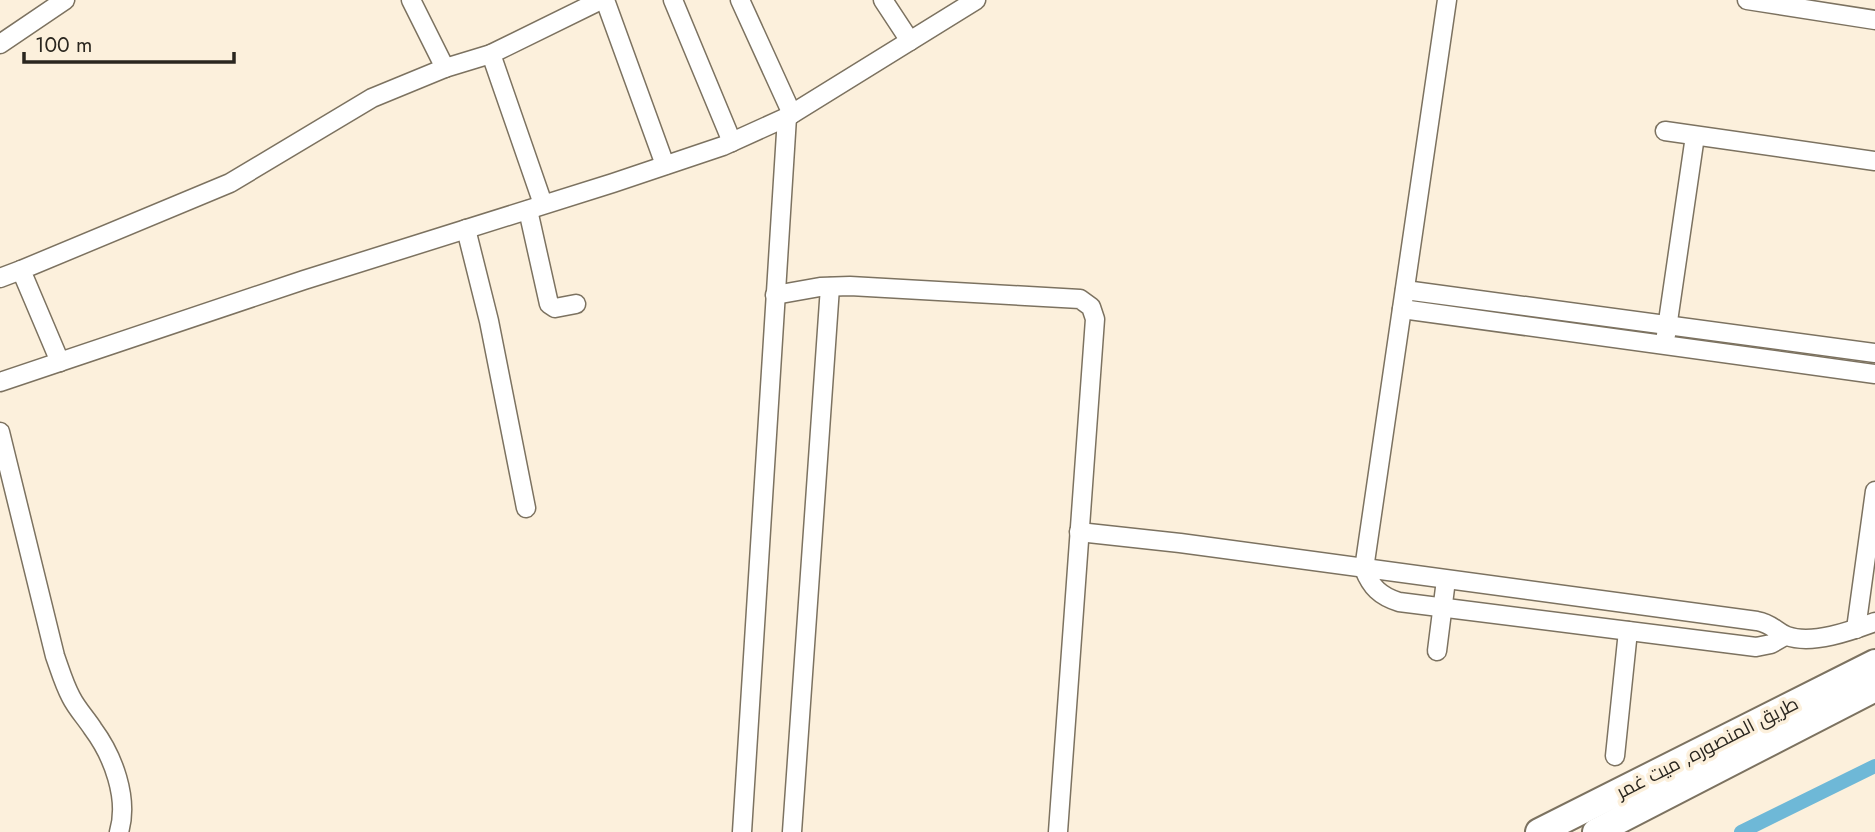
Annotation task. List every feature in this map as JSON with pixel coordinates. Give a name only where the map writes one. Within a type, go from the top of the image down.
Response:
[{"type":"highway","name":"طريق المنصوره, ميت غمر","points":[[1539,832],[1875,663]]},
{"type":"highway","name":"طريق المنصوره, ميت غمر","points":[[1596,832],[1875,688]]},
{"type":"highway","points":[[1750,724],[1761,749]]},
{"type":"street","points":[[0,44],[65,0]]},
{"type":"street","points":[[411,0],[445,68]]},
{"type":"street","points":[[0,278],[230,183],[372,99],[445,68],[491,54],[603,0],[665,165]]},
{"type":"street","points":[[673,0],[732,142]]},
{"type":"street","points":[[740,0],[790,116],[775,295],[742,832]]},
{"type":"street","points":[[883,0],[910,41]]},
{"type":"street","points":[[1447,0],[1364,569],[1369,581],[1387,598],[1442,608],[1756,647],[1771,644],[1785,636],[1821,637],[1875,622]]},
{"type":"street","points":[[1747,0],[1822,6],[1871,19],[1870,0]]},
{"type":"street","points":[[0,382],[291,284],[732,142],[790,116],[966,3]]},
{"type":"street","points":[[491,54],[536,207],[550,304],[555,308],[576,304]]},
{"type":"street","points":[[1665,131],[1875,161]]},
{"type":"street","points":[[1665,345],[1695,136]]},
{"type":"street","points":[[466,229],[489,321],[526,508]]},
{"type":"street","points":[[21,270],[60,362]]},
{"type":"street","points":[[775,295],[830,287],[1080,299],[1086,302],[1094,313],[1058,832]]},
{"type":"street","points":[[792,832],[830,287]]},
{"type":"street","points":[[1405,290],[1875,353]]},
{"type":"street","points":[[1402,309],[1875,374]]},
{"type":"street","points":[[0,432],[55,656],[71,699],[103,744],[117,781],[123,811],[119,832]]},
{"type":"street","points":[[1856,629],[1875,491]]},
{"type":"street","points":[[1079,532],[1180,543],[1766,622],[1785,636]]},
{"type":"street","points":[[1437,651],[1446,580]]},
{"type":"street","points":[[1606,628],[1610,601]]},
{"type":"street","points":[[1615,756],[1628,631]]},
{"type":"waterway","points":[[1741,832],[1875,766]]}]
